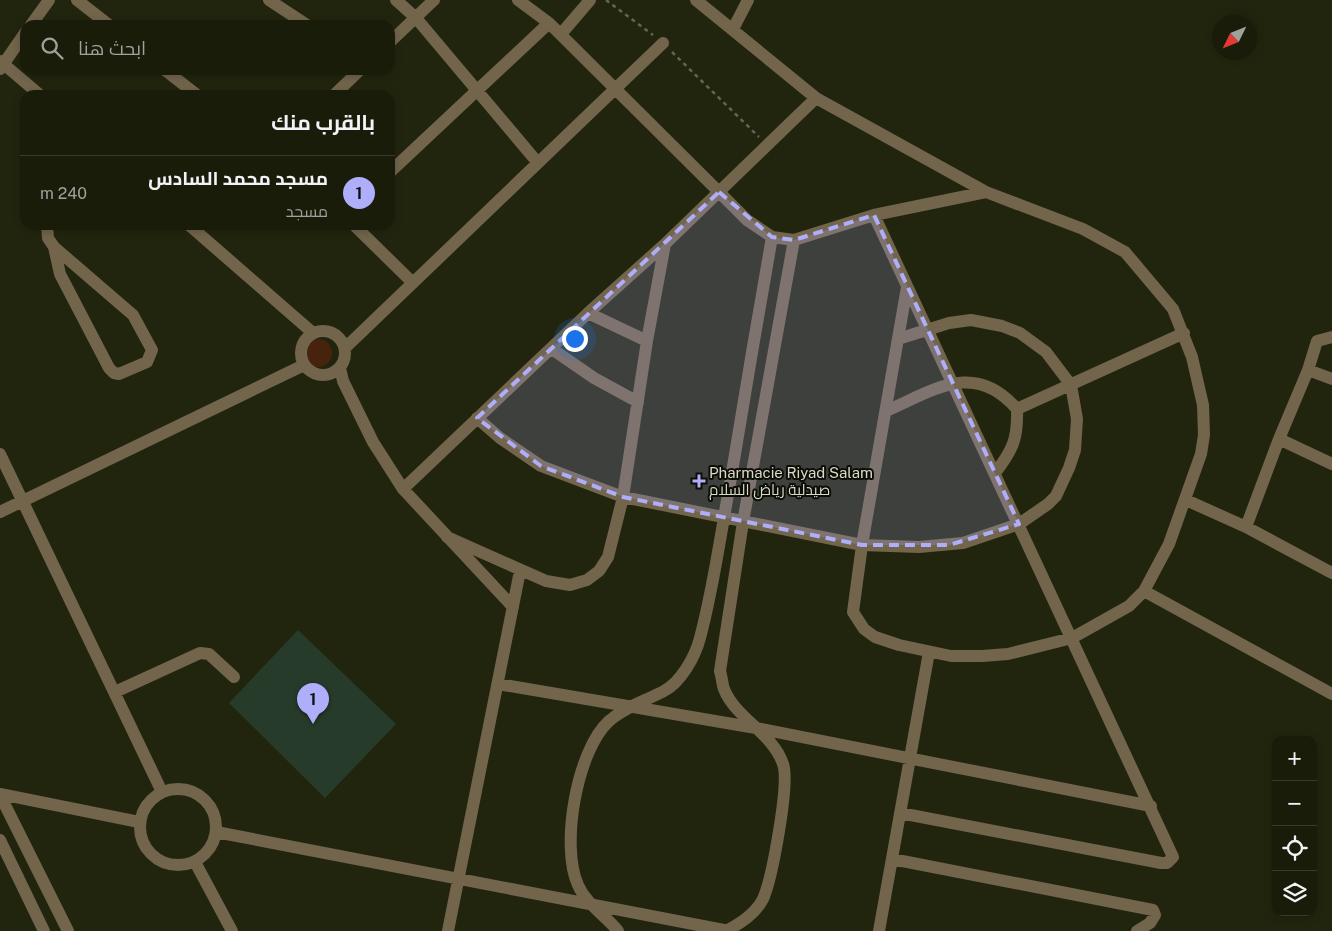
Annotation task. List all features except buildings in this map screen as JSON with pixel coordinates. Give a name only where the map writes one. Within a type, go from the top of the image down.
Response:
[{"type":"street","points":[[35,20],[49,0]]},
{"type":"street","points":[[77,0],[102,20]]},
{"type":"street","points":[[269,0],[299,20]]},
{"type":"street","points":[[396,0],[416,18],[478,89],[538,163]]},
{"type":"street","points":[[395,37],[434,0]]},
{"type":"street","points":[[518,0],[561,34],[614,90],[747,220],[772,237],[794,240],[874,214],[986,192]]},
{"type":"street","points":[[561,34],[590,0]]},
{"type":"street","points":[[696,0],[816,98],[986,192],[1083,229],[1125,252],[1173,309],[1184,333],[1199,380],[1203,415],[1200,454],[1186,500],[1169,544],[1144,591],[1129,606],[1072,638],[1008,654],[966,656],[929,652],[875,637],[858,622],[853,612],[862,546],[907,287]]},
{"type":"street","points":[[733,29],[748,0]]},
{"type":"street","points":[[395,167],[549,23]]},
{"type":"street","points":[[20,40],[1,65],[34,90]]},
{"type":"street","points":[[345,348],[663,43]]},
{"type":"street","points":[[171,75],[191,90]]},
{"type":"street","points":[[339,90],[355,75]]},
{"type":"street","points":[[403,489],[588,313],[665,244],[816,98]]},
{"type":"street","points":[[874,214],[1173,854],[1172,860],[1167,863],[900,813]]},
{"type":"street","points":[[47,230],[48,238],[54,247],[133,315],[152,350],[147,362],[119,374],[114,373],[109,368],[60,274],[54,247]]},
{"type":"street","points":[[195,230],[313,334]]},
{"type":"street","points":[[359,230],[413,283]]},
{"type":"street","points":[[618,931],[605,916],[588,902],[578,886],[569,856],[575,797],[583,765],[595,736],[610,720],[632,706],[665,690],[684,671],[692,659],[700,640],[724,518],[772,237]]},
{"type":"street","points":[[216,832],[458,880],[588,902],[728,931],[745,920],[763,898],[778,838],[783,801],[784,765],[776,750],[733,704],[724,689],[720,671],[744,522],[794,240]]},
{"type":"street","points":[[446,537],[546,581],[570,585],[587,580],[599,571],[608,557],[623,497],[647,341],[665,244]]},
{"type":"street","points":[[588,313],[647,341]]},
{"type":"street","points":[[477,418],[500,438],[541,466],[623,497],[862,546],[949,545],[972,540],[1019,524],[1056,496],[1069,468],[1077,434],[1075,403],[1071,385],[1046,352],[1020,332],[1002,326],[971,320],[949,323],[898,339]]},
{"type":"street","points":[[326,331],[332,333],[343,342],[345,348],[345,359],[340,368],[326,376],[317,375],[304,364],[301,351],[303,344],[313,334],[326,331]]},
{"type":"street","points":[[1017,409],[1184,333]]},
{"type":"street","points":[[1246,527],[1318,341],[1332,337]]},
{"type":"street","points":[[552,348],[594,378],[638,402]]},
{"type":"street","points":[[0,512],[304,364]]},
{"type":"street","points":[[340,368],[343,381],[373,442],[403,489],[513,607]]},
{"type":"street","points":[[1308,370],[1332,379]]},
{"type":"street","points":[[886,411],[952,383],[975,382],[985,385],[1005,397],[1017,409],[1016,437],[1006,458],[994,473]]},
{"type":"street","points":[[1279,439],[1332,464]]},
{"type":"street","points":[[0,454],[162,792]]},
{"type":"street","points":[[1186,500],[1246,527],[1332,573]]},
{"type":"street","points":[[448,931],[520,571]]},
{"type":"street","points":[[1144,591],[1332,694]]},
{"type":"street","points":[[878,931],[929,652]]},
{"type":"street","points":[[115,692],[200,653],[209,654],[234,677]]},
{"type":"street","points":[[498,684],[756,728],[1151,806]]},
{"type":"street","points":[[174,788],[196,793],[205,800],[212,810],[216,821],[216,832],[212,844],[205,855],[195,862],[184,865],[172,865],[160,862],[143,845],[139,822],[147,804],[162,792],[174,788]]},
{"type":"street","points":[[0,795],[139,822]]},
{"type":"street","points":[[0,795],[68,931]]},
{"type":"street","points":[[0,840],[44,931]]},
{"type":"street","points":[[892,859],[1153,910],[1155,915],[1150,923],[1137,931]]},
{"type":"street","points":[[195,862],[232,931]]},
{"type":"path","points":[[606,0],[663,43],[768,145]]},
{"type":"highlighted area","points":[[719,192],[772,237],[794,240],[874,215],[1019,524],[949,545],[862,545],[623,497],[585,485],[541,466],[477,418]]},
{"type":"shaded area","points":[[318,339],[328,343],[332,353],[328,363],[318,367],[308,363],[304,353],[308,343]]},
{"type":"place","name":"Pharmacie Riyad Salam صيدلية رياض السلام","points":[[699,481]]},
{"type":"place","name":"مسجد محمد السادس","points":[[313,724]]}]
